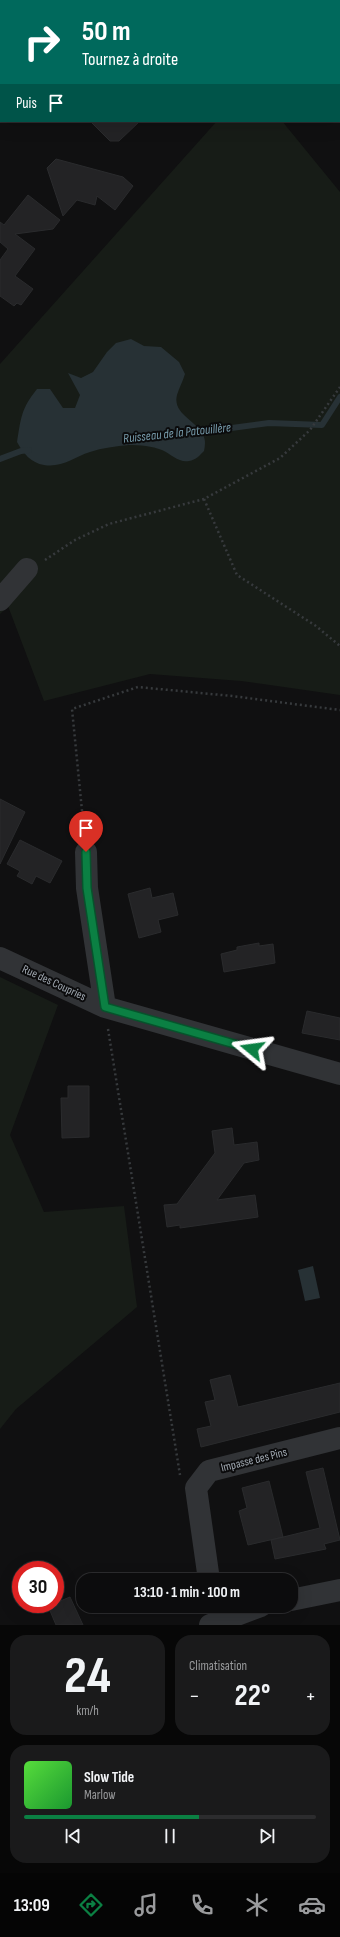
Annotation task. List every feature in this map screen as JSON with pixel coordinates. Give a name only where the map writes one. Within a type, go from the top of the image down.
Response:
[{"type":"street","points":[[0,600],[27,569]]},
{"type":"street","points":[[86,852],[87,888],[105,1007]]},
{"type":"street","name":"Rue des Coupries","points":[[0,958],[105,1007],[340,1074]]},
{"type":"street","name":"Impasse des Pins","points":[[208,1573],[196,1488],[209,1471],[340,1438]]},
{"type":"street","points":[[298,1599],[340,1590]]},
{"type":"street","points":[[213,1620],[237,1613]]},
{"type":"path","points":[[27,569],[75,540],[109,524],[204,499],[280,458],[310,430],[340,387]]},
{"type":"path","points":[[204,499],[238,575],[316,626],[340,646]]},
{"type":"path","points":[[86,852],[72,709],[138,688],[232,696],[340,710]]},
{"type":"path","points":[[105,1007],[181,1480]]},
{"type":"shaded area","points":[[216,122],[283,122],[340,192],[340,695],[241,681],[150,674],[44,701],[8,606],[0,614],[0,364]]},
{"type":"shaded area","points":[[0,977],[58,1005],[10,1135],[44,1212],[124,1206],[137,1307],[16,1409],[0,1429]]},
{"type":"water","points":[[131,339],[144,346],[161,347],[179,362],[185,374],[176,402],[181,412],[200,430],[203,435],[205,441],[204,451],[194,460],[182,461],[158,449],[146,446],[129,445],[99,449],[57,465],[44,465],[31,460],[17,442],[22,414],[37,389],[50,389],[63,408],[75,408],[80,395],[68,373],[81,378],[93,372],[107,352],[116,343]]},
{"type":"water","points":[[313,1266],[320,1298],[305,1301],[298,1270]]},
{"type":"building","points":[[91,122],[139,122],[119,141],[110,141]]},
{"type":"building","points":[[56,159],[123,177],[133,186],[115,210],[97,196],[95,205],[77,200],[63,216],[47,168]]},
{"type":"building","points":[[28,195],[60,220],[53,229],[15,234],[35,249],[15,276],[33,289],[21,305],[17,303],[14,306],[0,296],[0,260],[8,249],[0,242],[0,222],[4,225]]},
{"type":"building","points":[[0,799],[25,812],[0,864]]},
{"type":"building","points":[[20,840],[62,861],[50,883],[36,876],[32,884],[17,876],[20,871],[7,864]]},
{"type":"building","points":[[150,888],[152,898],[173,893],[178,915],[158,920],[161,932],[139,938],[128,894]]},
{"type":"building","points":[[259,943],[259,946],[273,944],[275,963],[224,972],[221,954],[237,950],[237,947]]},
{"type":"building","points":[[307,1011],[340,1018],[340,1040],[302,1033]]},
{"type":"building","points":[[68,1086],[89,1086],[89,1137],[62,1138],[61,1098],[68,1098]]},
{"type":"building","points":[[232,1128],[234,1145],[257,1142],[259,1160],[244,1163],[217,1200],[255,1195],[258,1217],[180,1228],[180,1225],[167,1227],[164,1205],[177,1204],[215,1153],[212,1131]]},
{"type":"building","points":[[230,1375],[238,1407],[340,1383],[340,1412],[201,1447],[197,1429],[211,1426],[205,1402],[215,1400],[210,1380]]},
{"type":"building","points":[[323,1468],[340,1540],[324,1544],[326,1549],[275,1559],[271,1540],[320,1528],[306,1472]]},
{"type":"building","points":[[269,1481],[283,1537],[248,1545],[239,1511],[247,1508],[242,1488]]},
{"type":"building","points":[[70,1597],[76,1613],[77,1613],[83,1625],[56,1625],[51,1613],[64,1613],[64,1599]]},
{"type":"waterway","name":"Ruisseau de la Patouillère","points":[[194,433],[269,423],[322,425],[340,397]]},
{"type":"waterway","name":"Ruisseau de la Patouillère","points":[[0,459],[21,451],[29,450]]},
{"type":"route","points":[[86,852],[87,888],[105,1007],[252,1049]]}]
